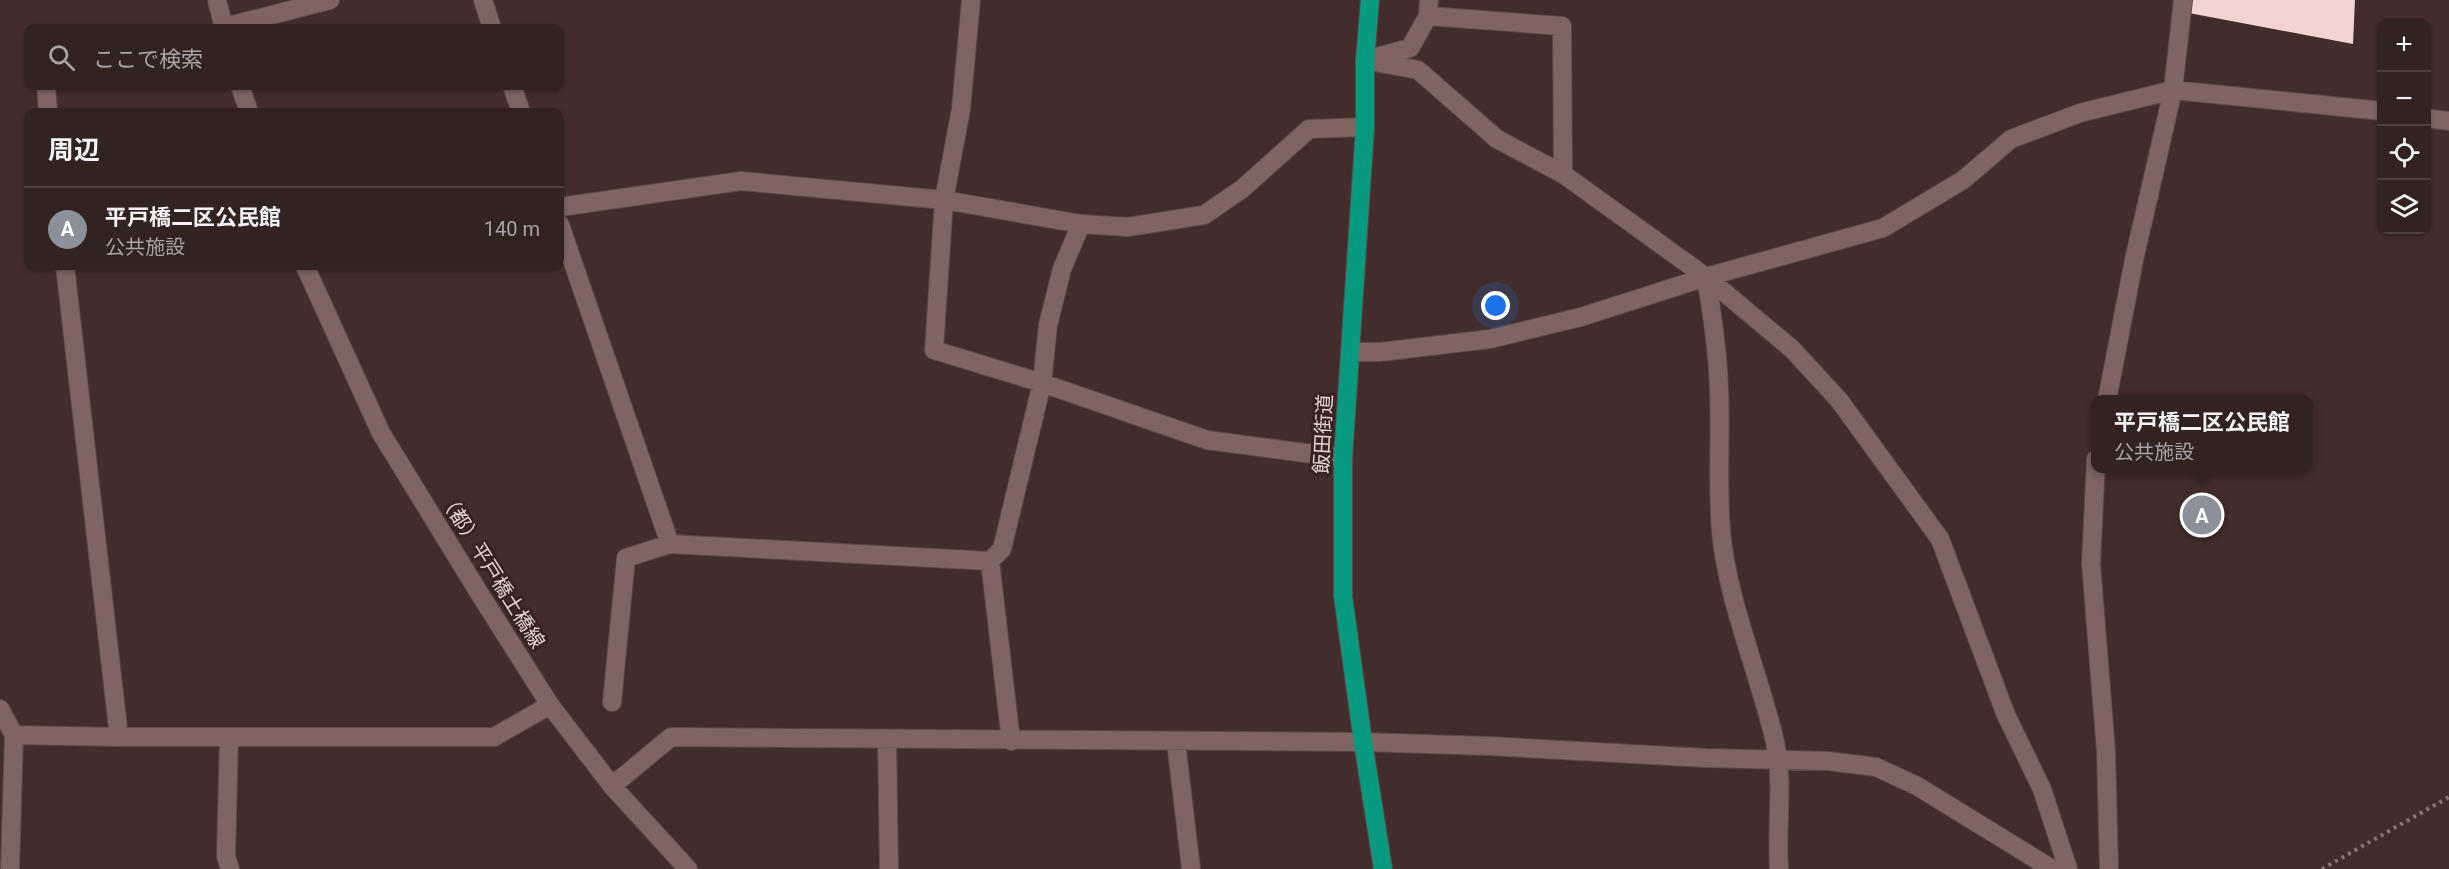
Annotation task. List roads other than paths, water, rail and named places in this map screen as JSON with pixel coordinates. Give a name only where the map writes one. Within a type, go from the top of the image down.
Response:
[{"type":"highway","name":"飯田街道","points":[[1370,0],[1365,60],[1365,127],[1343,458],[1343,596],[1383,869]]},
{"type":"street","points":[[217,0],[222,24]]},
{"type":"street","points":[[238,24],[330,0]]},
{"type":"street","points":[[483,0],[491,24]]},
{"type":"street","points":[[2108,395],[2134,260],[2173,90],[2183,0]]},
{"type":"street","points":[[968,1],[962,109],[944,200],[934,350],[1042,383],[1207,440],[1343,458]]},
{"type":"street","points":[[1365,60],[1410,48],[1428,8],[1562,26],[1563,174]]},
{"type":"street","points":[[1365,60],[1418,70],[1497,138],[1563,174],[1706,277],[1792,349],[1839,400],[1940,539],[2006,715],[2042,789],[2068,869]]},
{"type":"street","points":[[46,90],[48,108]]},
{"type":"street","points":[[241,90],[248,108]]},
{"type":"street","points":[[513,90],[520,108]]},
{"type":"street","points":[[1350,352],[1380,352],[1490,339],[1581,317],[1706,277],[1883,228],[1963,180],[2012,139],[2080,113],[2173,90],[2377,110]]},
{"type":"street","points":[[2431,118],[2449,120]]},
{"type":"street","points":[[564,206],[741,181],[944,200],[1081,224],[1128,227],[1204,214],[1242,189],[1309,129],[1365,127]]},
{"type":"street","points":[[612,702],[626,558],[670,544],[990,561],[1002,549],[1042,383],[1048,325],[1062,269],[1081,224]]},
{"type":"street","points":[[564,237],[670,544]]},
{"type":"street","points":[[65,270],[119,737]]},
{"type":"street","name":"（都）平戸橋土橋線","points":[[307,270],[381,433],[480,596],[550,705],[612,786],[687,869]]},
{"type":"street","points":[[1706,277],[1714,328],[1719,388],[1721,532],[1732,589],[1778,760],[1779,869]]},
{"type":"street","points":[[2095,473],[2091,564],[2106,752],[2109,869]]},
{"type":"street","points":[[990,561],[1011,741]]},
{"type":"street","points":[[14,735],[494,737],[550,705]]},
{"type":"street","points":[[0,709],[14,735],[10,869]]},
{"type":"street","points":[[229,737],[226,856],[230,869]]},
{"type":"street","points":[[612,786],[671,737],[1363,742],[1828,761],[1876,767],[1917,786],[2052,869]]},
{"type":"street","points":[[887,740],[889,869]]},
{"type":"street","points":[[1176,742],[1191,869]]},
{"type":"place","name":"平戸橋二区公民館","points":[[2202,515]]}]
